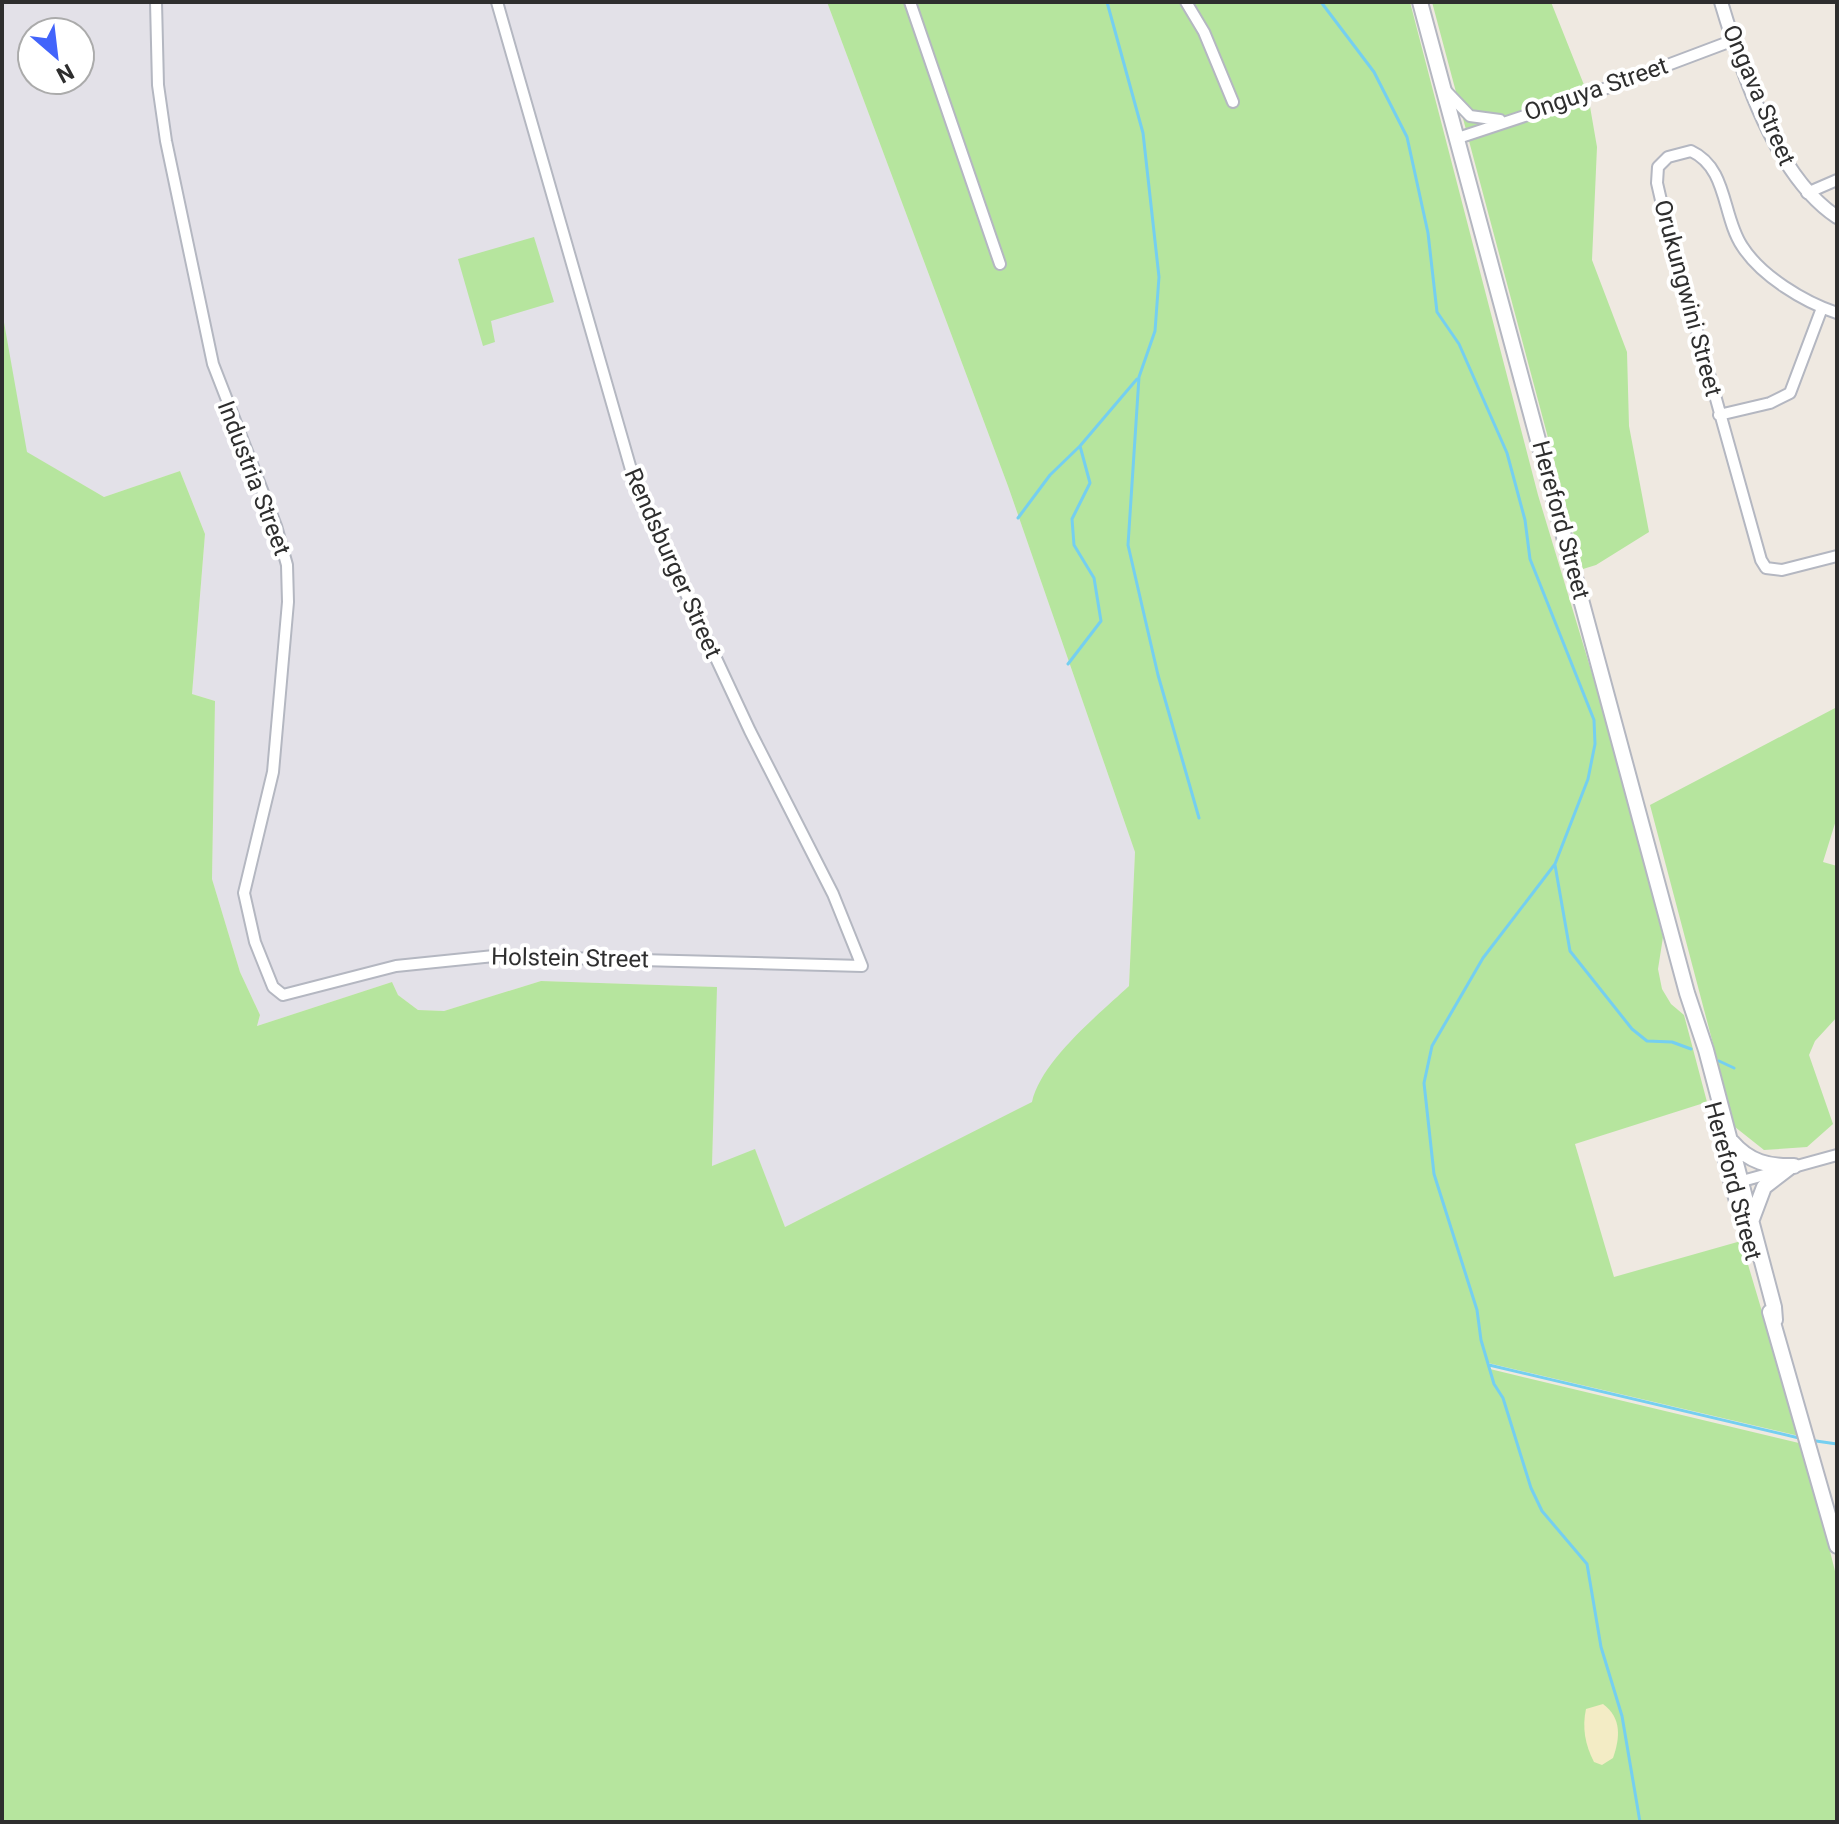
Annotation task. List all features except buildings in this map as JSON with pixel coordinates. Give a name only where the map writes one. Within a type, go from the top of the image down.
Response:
[{"type":"main road","name":"Hereford Street","points":[[1420,2],[1700,1039],[1706,1050],[1728,1135],[1736,1182],[1752,1224],[1775,1320]]},
{"type":"main road","name":"Hereford Street","points":[[1700,1039],[1699,1053],[1837,1546]]},
{"type":"main road","points":[[1728,1135],[1739,1150],[1755,1161],[1792,1166]]},
{"type":"main road","points":[[1752,1224],[1755,1204],[1764,1187],[1792,1166]]},
{"type":"street","name":"Industria Street","points":[[156,2],[158,85],[166,141],[213,364],[276,526],[287,565],[288,602],[273,772],[244,893],[255,942],[273,987],[283,995]]},
{"type":"street","name":"Rendsburger Street","points":[[497,2],[636,487],[750,731],[833,894],[862,966]]},
{"type":"street","points":[[910,2],[1000,264]]},
{"type":"street","points":[[1186,2],[1204,32],[1233,102]]},
{"type":"street","name":"Ongava Street","points":[[1721,2],[1779,154],[1807,193],[1837,217]]},
{"type":"street","name":"Onguya Street","points":[[1458,138],[1588,95],[1734,40]]},
{"type":"street","points":[[1443,87],[1470,116],[1506,120]]},
{"type":"street","name":"Orukungwini Street","points":[[1837,313],[1822,308],[1767,273],[1741,246],[1714,171],[1705,157],[1691,151],[1668,157],[1658,167],[1657,183],[1663,209],[1758,553],[1766,568],[1782,570],[1837,556]]},
{"type":"street","points":[[1807,193],[1837,180]]},
{"type":"street","points":[[1719,415],[1770,403],[1790,393],[1822,308]]},
{"type":"street","name":"Holstein Street","points":[[283,995],[396,966],[494,956],[862,966]]},
{"type":"street","points":[[1736,1182],[1837,1155]]},
{"type":"shaded area","points":[[2,2],[827,2],[1008,486],[1135,852],[1129,986],[1076,1036],[1033,1102],[785,1227],[755,1150],[712,1167],[716,987],[541,981],[444,1011],[418,1010],[398,995],[392,982],[257,1026],[260,1015],[240,972],[212,879],[215,701],[192,694],[205,534],[180,471],[104,497],[26,452],[2,311]]},
{"type":"green space","points":[[827,2],[1410,2],[1538,495],[1610,733],[1663,937],[1658,969],[1662,989],[1671,1004],[1684,1015],[1707,1102],[1575,1144],[1614,1277],[1741,1241],[1799,1436],[1488,1363],[1490,1369],[1803,1444],[1837,1579],[1837,1822],[2,1822],[2,311],[27,452],[104,497],[180,471],[205,534],[192,694],[215,701],[212,879],[240,972],[260,1015],[257,1026],[392,982],[398,995],[418,1010],[444,1011],[541,981],[717,987],[712,1166],[755,1149],[785,1227],[1032,1102],[1038,1086],[1059,1055],[1087,1024],[1129,986],[1135,852],[1008,486]]},
{"type":"green space","points":[[1432,2],[1551,2],[1588,95],[1597,147],[1592,260],[1627,352],[1629,426],[1649,532],[1596,565],[1583,569]]},
{"type":"green space","points":[[534,237],[554,302],[491,321],[495,342],[483,346],[458,259]]},
{"type":"green space","points":[[1837,707],[1837,817],[1823,862],[1837,866],[1837,1017],[1815,1041],[1809,1055],[1833,1124],[1807,1147],[1764,1150],[1735,1127],[1650,805]]},
{"type":"sand","points":[[1603,1704],[1614,1716],[1618,1736],[1613,1758],[1602,1765],[1594,1762],[1591,1756],[1584,1722],[1586,1709]]},
{"type":"waterway","points":[[1107,2],[1143,133],[1159,277],[1155,331],[1139,377],[1128,545],[1158,675],[1199,818]]},
{"type":"waterway","points":[[1321,2],[1374,72],[1407,137],[1428,233],[1437,312],[1459,344],[1507,453],[1525,520],[1530,559],[1594,720],[1595,744],[1588,779],[1555,864],[1483,958],[1432,1046],[1424,1083],[1434,1174],[1477,1310],[1481,1340],[1494,1384],[1503,1398],[1531,1488],[1542,1511],[1587,1564],[1601,1647],[1622,1716],[1640,1822]]},
{"type":"waterway","points":[[1018,518],[1050,475],[1080,446],[1137,379]]},
{"type":"waterway","points":[[1068,664],[1101,621],[1094,578],[1074,545],[1072,519],[1090,483],[1080,446]]},
{"type":"waterway","points":[[1555,865],[1570,951],[1632,1029],[1647,1041],[1672,1042],[1691,1049]]},
{"type":"waterway","points":[[1719,1061],[1734,1068]]},
{"type":"waterway","points":[[1489,1365],[1799,1438]]},
{"type":"waterway","points":[[1816,1441],[1837,1444]]}]
